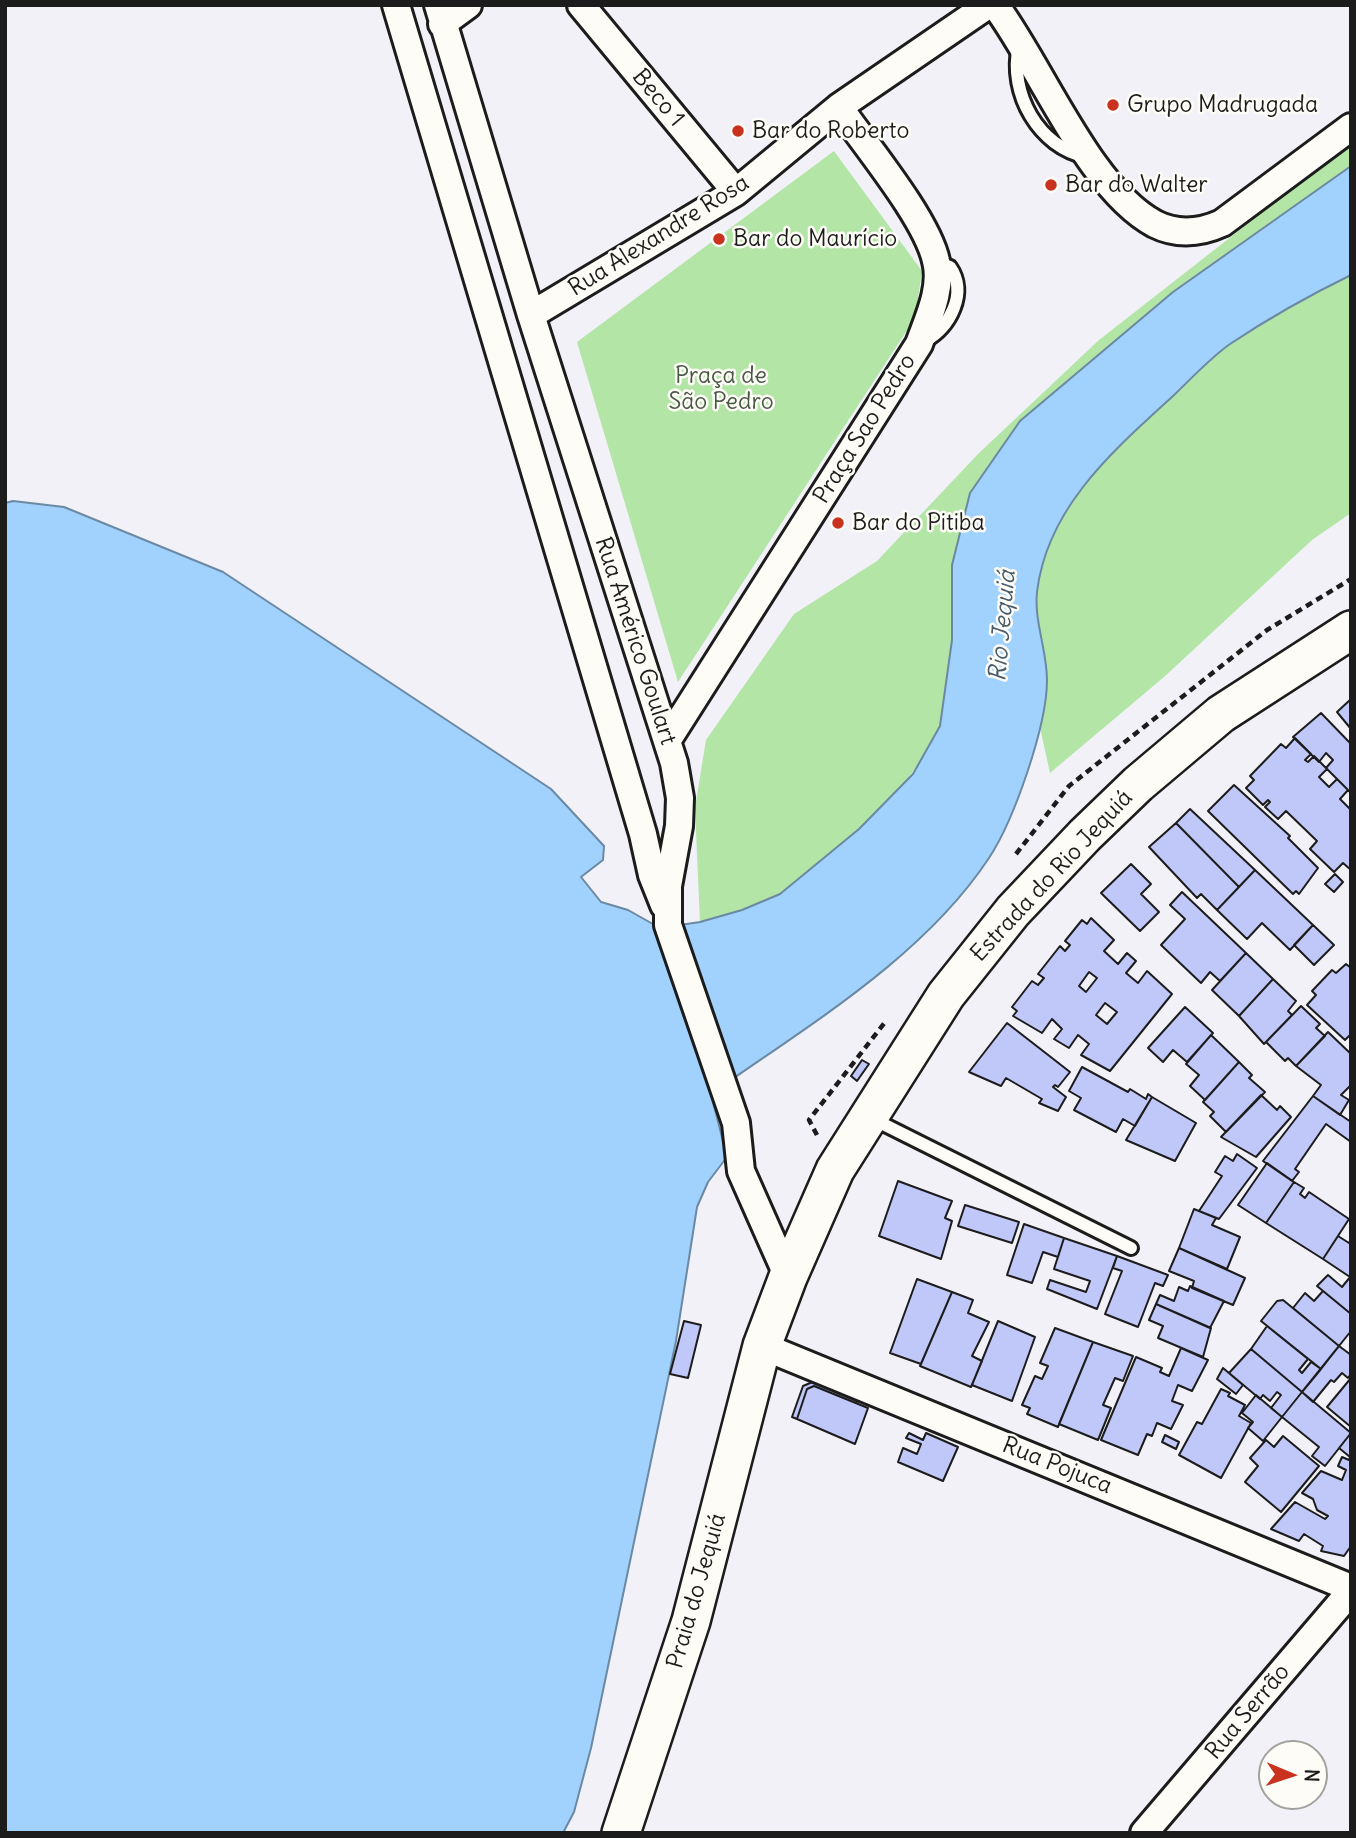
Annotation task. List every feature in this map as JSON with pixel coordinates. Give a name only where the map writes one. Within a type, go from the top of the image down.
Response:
[{"type":"main road","name":"Estrada do Rio Jequiá","points":[[762,1346],[788,1277],[835,1170],[946,995],[1013,911],[1138,784],[1221,713],[1351,630]]},
{"type":"main road","name":"Praia do Jequiá","points":[[621,1833],[691,1621],[762,1346]]},
{"type":"street","points":[[396,5],[639,821],[652,875],[667,918]]},
{"type":"street","points":[[440,15],[468,5]]},
{"type":"street","name":"Beco 1","points":[[581,5],[736,192]]},
{"type":"street","name":"Rua Alexandre Rosa","points":[[531,315],[736,192],[839,107],[988,5]]},
{"type":"street","points":[[995,5],[1020,39],[1088,157],[1130,204],[1156,224],[1188,233],[1204,231],[1222,223],[1351,127]]},
{"type":"street","name":"Rua Américo Goulart","points":[[440,15],[531,315],[667,741],[680,798],[677,849],[667,918],[736,1123],[741,1171],[788,1277]]},
{"type":"street","name":"Praça Sao Pedro","points":[[667,741],[919,344],[933,304],[937,262],[922,226],[839,107]]},
{"type":"street","name":"Rua Pojuca","points":[[762,1346],[1351,1590]]},
{"type":"street","name":"Rua Serrão","points":[[1144,1833],[1351,1590]]},
{"type":"lane","points":[[869,1117],[1130,1248]]},
{"type":"green space","points":[[1351,143],[1351,183],[952,565],[950,666],[945,706],[931,745],[895,793],[872,818],[822,863],[780,894],[731,914],[700,922],[695,808],[706,740],[794,614],[877,561],[978,454],[1099,340]]},
{"type":"green space","name":"Praça de São Pedro","points":[[834,151],[922,271],[915,318],[678,682],[577,342]]},
{"type":"green space","points":[[1351,255],[1351,513],[1312,540],[1164,677],[1050,773],[1030,682],[1019,590],[1096,443]]},
{"type":"water","name":"Rio Jequiá","points":[[1351,166],[1351,275],[1275,316],[1215,356],[1107,459],[1069,507],[1054,533],[1043,561],[1037,592],[1037,614],[1047,680],[1046,699],[1027,772],[1009,821],[989,858],[962,894],[931,928],[897,959],[824,1016],[711,1094],[727,1157],[708,1182],[697,1207],[676,1341],[591,1748],[574,1812],[563,1833],[5,1833],[5,503],[13,501],[64,507],[223,572],[551,789],[604,846],[603,860],[581,877],[601,902],[628,910],[660,928],[700,922],[742,910],[780,894],[859,829],[913,774],[940,726],[952,640],[952,565],[970,493],[1020,421],[1173,292]]},
{"type":"building","points":[[1351,699],[1351,729],[1337,712]]},
{"type":"building","points":[[1321,713],[1351,744],[1351,793],[1326,768],[1333,760],[1326,753],[1319,762],[1293,737]]},
{"type":"building","points":[[1295,738],[1311,754],[1305,760],[1308,762],[1314,756],[1327,769],[1319,777],[1329,787],[1337,779],[1348,790],[1340,799],[1351,810],[1351,870],[1343,863],[1334,872],[1310,849],[1317,841],[1286,811],[1278,819],[1265,807],[1270,802],[1268,800],[1263,805],[1246,788],[1254,780],[1250,776],[1281,744],[1286,748]]},
{"type":"building","points":[[1234,785],[1290,836],[1288,838],[1318,868],[1299,894],[1296,891],[1293,894],[1208,811]]},
{"type":"building","points":[[1190,809],[1255,870],[1239,887],[1176,823]]},
{"type":"building","points":[[1176,823],[1239,887],[1217,910],[1201,894],[1197,898],[1149,847]]},
{"type":"building","points":[[1131,864],[1151,884],[1141,894],[1159,912],[1140,931],[1101,893]]},
{"type":"building","points":[[1255,870],[1313,925],[1290,950],[1262,923],[1247,939],[1217,910]]},
{"type":"building","points":[[1335,874],[1343,882],[1334,892],[1325,884]]},
{"type":"building","points":[[1182,892],[1246,953],[1220,981],[1210,972],[1201,983],[1161,945],[1185,919],[1170,905]]},
{"type":"building","points":[[1091,918],[1114,940],[1104,951],[1118,964],[1127,953],[1136,961],[1126,973],[1138,983],[1147,971],[1172,994],[1110,1071],[1081,1055],[1089,1044],[1078,1035],[1069,1048],[1054,1039],[1062,1029],[1052,1019],[1042,1033],[1013,1016],[1017,1011],[1012,1007],[1032,981],[1038,985],[1044,978],[1038,974],[1060,946],[1065,951],[1070,945],[1065,941],[1082,920],[1087,924]],"holes":[[[1089,972],[1097,978],[1086,992],[1079,986]],[[1105,1003],[1117,1012],[1107,1024],[1096,1015]]]},
{"type":"building","points":[[1313,925],[1334,945],[1314,965],[1294,945]]},
{"type":"building","points":[[1246,953],[1273,979],[1239,1016],[1212,990]]},
{"type":"building","points":[[1346,964],[1351,968],[1351,1034],[1345,1040],[1307,1005],[1316,995],[1312,991],[1332,970],[1336,973]]},
{"type":"building","points":[[1273,979],[1296,1001],[1288,1011],[1292,1015],[1264,1044],[1239,1016]]},
{"type":"building","points":[[1301,1006],[1320,1024],[1316,1028],[1325,1036],[1296,1066],[1288,1058],[1285,1061],[1266,1042]]},
{"type":"building","points":[[1185,1007],[1213,1033],[1187,1062],[1173,1050],[1163,1062],[1148,1048]]},
{"type":"building","points":[[1007,1023],[1070,1072],[1058,1087],[1053,1087],[1066,1097],[1058,1111],[1039,1103],[1042,1099],[1006,1078],[1001,1086],[969,1072]]},
{"type":"building","points":[[1328,1032],[1351,1054],[1351,1085],[1341,1095],[1349,1100],[1340,1115],[1313,1096],[1321,1085],[1296,1066]]},
{"type":"building","points":[[1211,1035],[1239,1062],[1205,1100],[1190,1086],[1199,1075],[1186,1064]]},
{"type":"building","points":[[862,1060],[869,1064],[857,1081],[851,1076]]},
{"type":"building","points":[[1239,1062],[1252,1075],[1249,1078],[1265,1092],[1226,1132],[1210,1116],[1214,1112],[1203,1102]]},
{"type":"building","points":[[1082,1067],[1128,1092],[1130,1089],[1146,1099],[1148,1094],[1152,1097],[1135,1126],[1123,1119],[1116,1132],[1074,1110],[1081,1098],[1069,1091]]},
{"type":"building","points":[[1261,1095],[1277,1110],[1280,1106],[1291,1117],[1256,1157],[1221,1137]]},
{"type":"building","points":[[1313,1096],[1351,1122],[1351,1142],[1326,1124],[1295,1169],[1299,1172],[1292,1181],[1263,1161]]},
{"type":"building","points":[[1152,1097],[1196,1123],[1175,1161],[1126,1140]]},
{"type":"building","points":[[1237,1154],[1257,1168],[1219,1219],[1199,1211],[1222,1176],[1215,1172],[1225,1156],[1233,1161]]},
{"type":"building","points":[[1267,1163],[1294,1182],[1266,1223],[1238,1205]]},
{"type":"building","points":[[898,1181],[952,1201],[945,1218],[952,1221],[941,1259],[879,1236]]},
{"type":"building","points":[[1294,1182],[1304,1188],[1300,1194],[1305,1198],[1309,1192],[1349,1219],[1323,1259],[1266,1223]]},
{"type":"building","points":[[965,1205],[1019,1222],[1012,1243],[958,1226]]},
{"type":"building","points":[[1194,1209],[1216,1218],[1212,1225],[1240,1237],[1227,1269],[1179,1248]]},
{"type":"building","points":[[1024,1224],[1064,1238],[1058,1257],[1043,1252],[1032,1283],[1007,1275]]},
{"type":"building","points":[[1338,1236],[1349,1243],[1351,1240],[1350,1277],[1323,1259]]},
{"type":"building","points":[[1064,1238],[1117,1256],[1097,1309],[1047,1289],[1050,1280],[1086,1292],[1090,1281],[1054,1269]]},
{"type":"building","points":[[1179,1248],[1245,1278],[1233,1305],[1192,1288],[1194,1281],[1169,1271]]},
{"type":"building","points":[[1117,1256],[1168,1275],[1163,1286],[1155,1283],[1138,1327],[1105,1314],[1122,1271],[1113,1268]]},
{"type":"building","points":[[1328,1275],[1342,1287],[1351,1276],[1351,1314],[1317,1286]]},
{"type":"building","points":[[917,1279],[952,1292],[921,1364],[890,1353]]},
{"type":"building","points":[[1190,1286],[1224,1301],[1210,1328],[1156,1304],[1160,1295],[1174,1301],[1179,1287],[1188,1291]]},
{"type":"building","points":[[1323,1291],[1351,1314],[1351,1331],[1339,1346],[1293,1308],[1305,1293],[1314,1301]]},
{"type":"building","points":[[952,1292],[973,1300],[968,1313],[989,1322],[972,1356],[982,1361],[971,1387],[920,1366]]},
{"type":"building","points":[[1283,1300],[1339,1346],[1321,1369],[1261,1321],[1277,1301]]},
{"type":"building","points":[[1156,1304],[1211,1328],[1203,1357],[1158,1338],[1163,1326],[1149,1320]]},
{"type":"building","points":[[684,1321],[701,1325],[688,1378],[670,1374]]},
{"type":"building","points":[[998,1321],[1035,1337],[1012,1401],[972,1385]]},
{"type":"building","points":[[1267,1326],[1308,1359],[1299,1370],[1302,1373],[1311,1362],[1321,1369],[1302,1392],[1251,1349]]},
{"type":"building","points":[[1055,1328],[1093,1342],[1058,1427],[1027,1414],[1030,1408],[1022,1405],[1035,1376],[1042,1379],[1048,1366],[1040,1363]]},
{"type":"building","points":[[1093,1342],[1133,1356],[1123,1381],[1115,1378],[1103,1405],[1111,1408],[1098,1440],[1059,1424]]},
{"type":"building","points":[[1339,1346],[1351,1355],[1351,1374],[1348,1378],[1342,1373],[1334,1382],[1331,1380],[1313,1402],[1302,1392]]},
{"type":"building","points":[[1181,1348],[1208,1360],[1192,1391],[1178,1385],[1172,1401],[1183,1405],[1171,1429],[1157,1423],[1152,1436],[1147,1434],[1138,1455],[1101,1440],[1136,1357],[1162,1368],[1160,1372],[1169,1376]]},
{"type":"building","points":[[1251,1349],[1302,1392],[1282,1417],[1271,1408],[1281,1395],[1277,1392],[1270,1401],[1263,1395],[1260,1399],[1229,1373]]},
{"type":"building","points":[[1223,1368],[1243,1385],[1236,1394],[1217,1379]]},
{"type":"building","points":[[1351,1378],[1351,1427],[1327,1407]]},
{"type":"building","points":[[815,1381],[858,1399],[856,1403],[814,1386],[807,1389],[797,1419],[792,1417],[803,1386]]},
{"type":"building","points":[[814,1386],[868,1408],[855,1444],[797,1419],[807,1389]]},
{"type":"building","points":[[1221,1389],[1245,1405],[1239,1416],[1251,1423],[1221,1478],[1179,1455],[1197,1422],[1202,1424]]},
{"type":"building","points":[[1302,1392],[1351,1433],[1325,1466],[1312,1456],[1319,1447],[1282,1417]]},
{"type":"building","points":[[1256,1395],[1282,1417],[1263,1441],[1248,1428],[1253,1422],[1242,1413]]},
{"type":"building","points":[[909,1433],[923,1440],[926,1433],[958,1447],[943,1481],[898,1462],[903,1448],[917,1454],[921,1444],[906,1438]]},
{"type":"building","points":[[1351,1433],[1351,1546],[1344,1556],[1321,1551],[1323,1546],[1304,1534],[1299,1541],[1271,1529],[1295,1502],[1325,1519],[1328,1516],[1317,1510],[1313,1499],[1302,1493],[1321,1471],[1342,1480],[1346,1470],[1338,1466],[1342,1457],[1349,1460],[1350,1457],[1339,1448]]},
{"type":"building","points":[[1165,1435],[1179,1442],[1176,1449],[1162,1442]]},
{"type":"building","points":[[1283,1436],[1319,1466],[1281,1512],[1245,1482],[1258,1466],[1250,1458],[1266,1440],[1274,1447]]},
{"type":"place","name":"Grupo Madrugada","points":[[1113,105]]},
{"type":"place","name":"Bar do Roberto","points":[[738,131]]},
{"type":"place","name":"Bar do Walter","points":[[1051,185]]},
{"type":"place","name":"Bar do Maurício","points":[[719,239]]},
{"type":"place","name":"Bar do Pitiba","points":[[838,523]]}]
